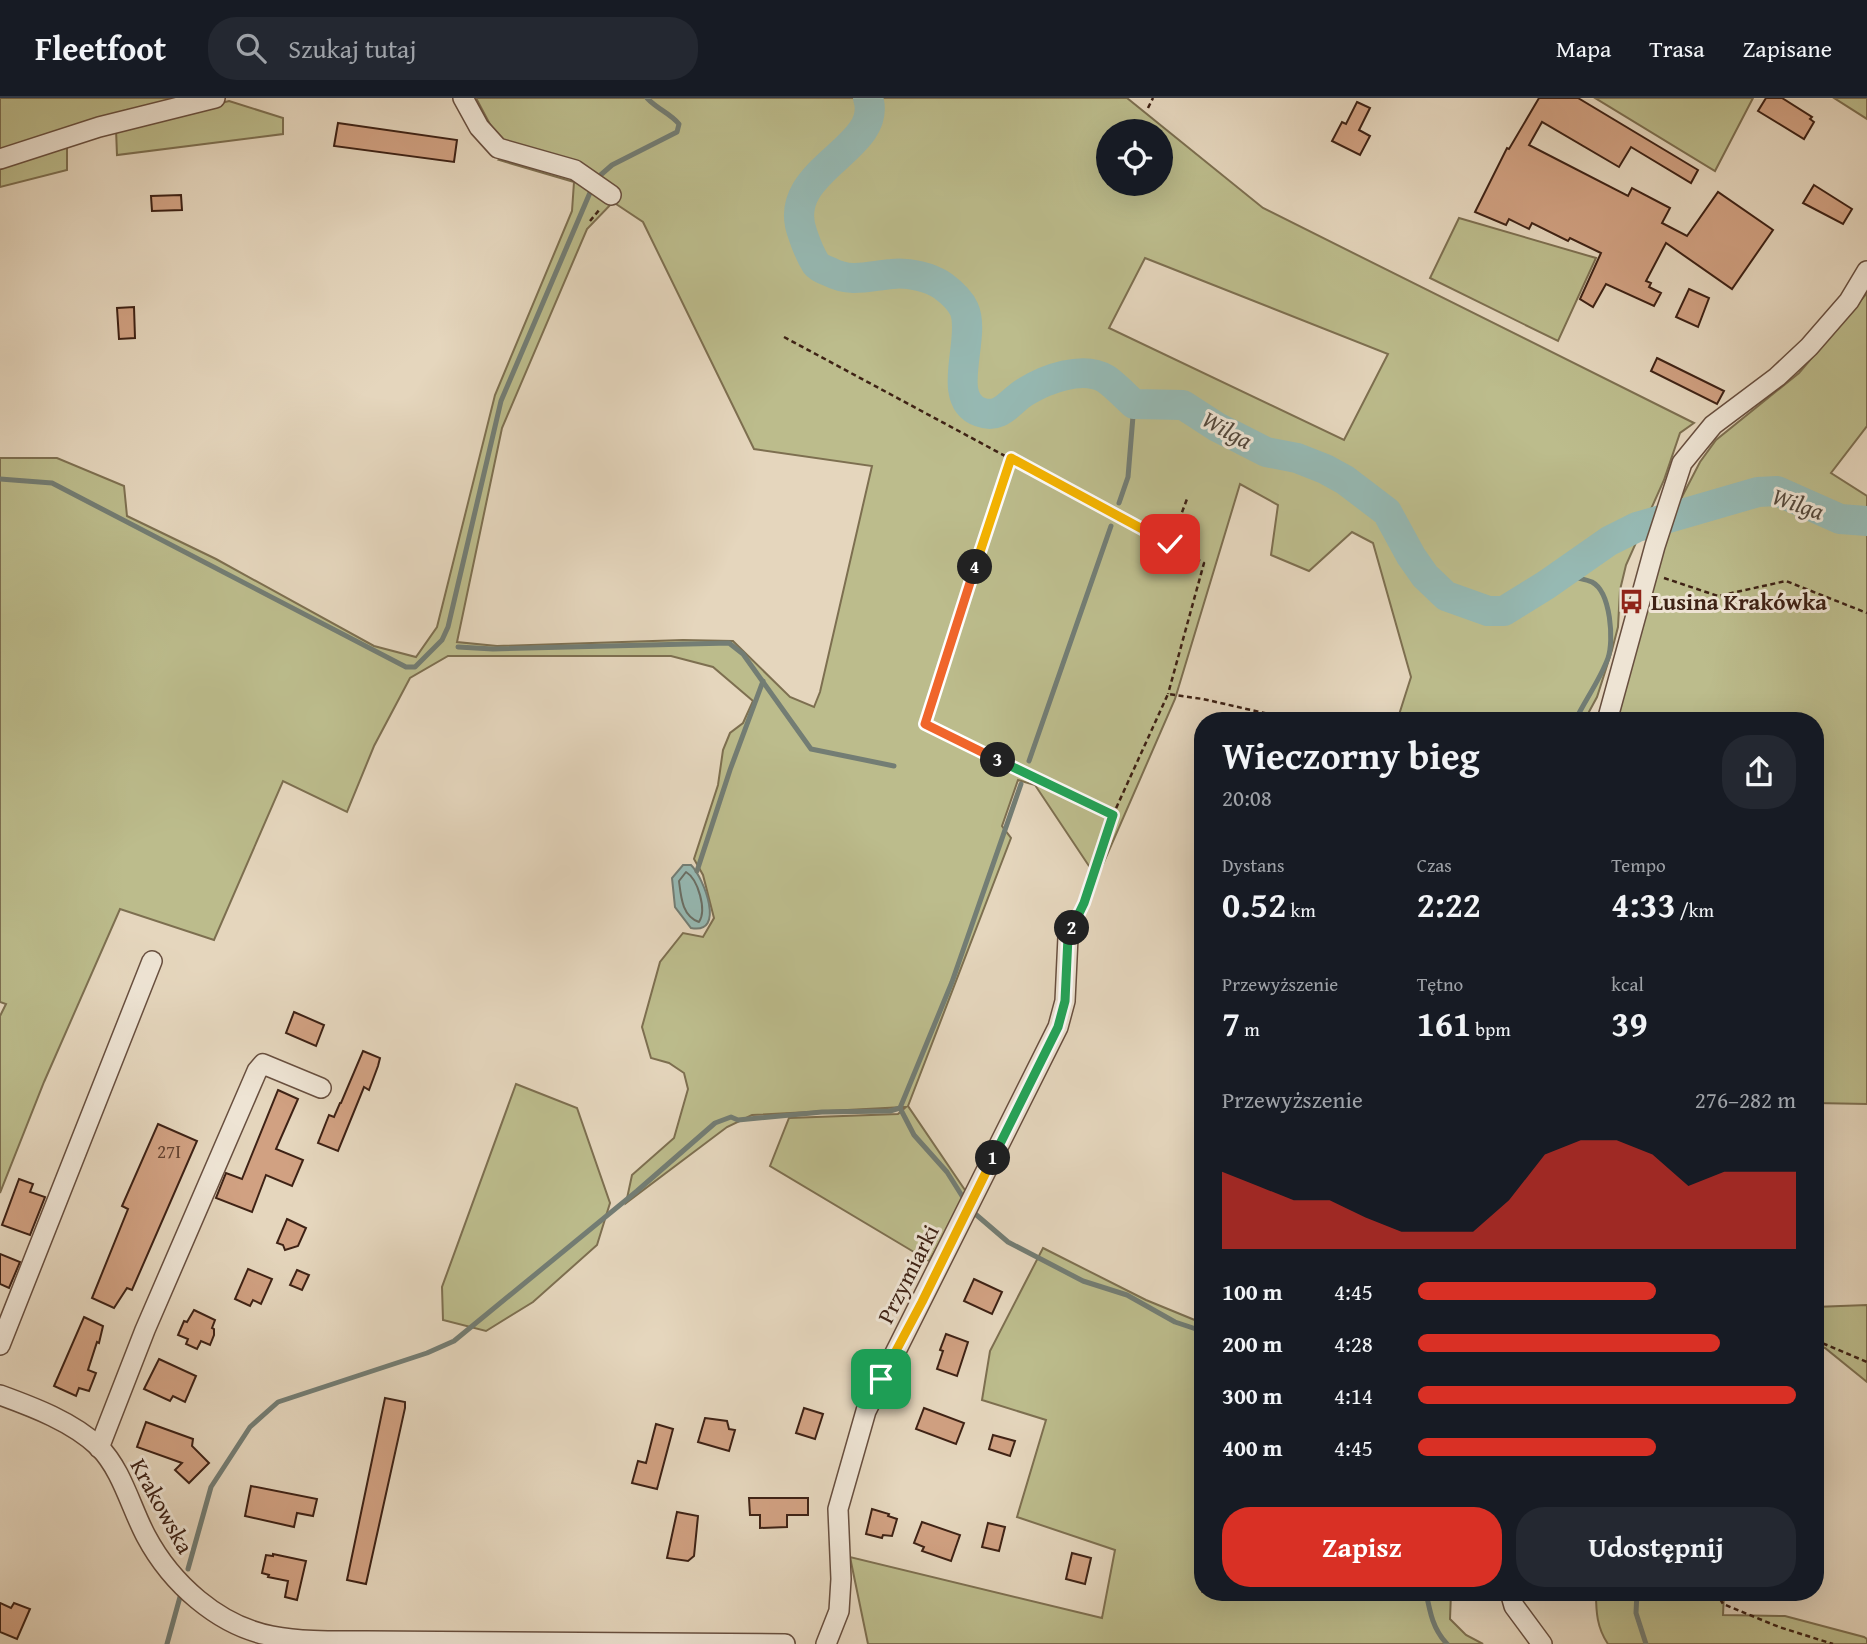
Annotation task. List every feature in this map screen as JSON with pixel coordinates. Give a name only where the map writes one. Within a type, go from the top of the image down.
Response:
[{"type":"street","points":[[0,159],[99,127],[215,98]]},
{"type":"street","points":[[463,98],[479,127],[498,148],[575,170],[611,195]]},
{"type":"street","points":[[1610,712],[1655,546],[1682,463],[1713,425],[1777,377],[1809,347],[1849,301],[1867,271]]},
{"type":"street","name":"Przymiarki","points":[[826,1644],[839,1611],[841,1579],[838,1509],[866,1410],[1058,1027],[1065,1001],[1068,937]]},
{"type":"street","points":[[0,1345],[152,961]]},
{"type":"street","points":[[99,1448],[145,1330],[257,1071],[263,1064],[321,1088]]},
{"type":"street","name":"Krakowska","points":[[0,1395],[60,1421],[99,1448],[124,1487],[162,1563],[214,1612],[237,1624],[269,1635],[331,1641],[785,1644]]},
{"type":"street","points":[[1513,1601],[1542,1644]]},
{"type":"path","points":[[1148,108],[1153,98]]},
{"type":"path","points":[[784,337],[1204,563],[1168,694],[1113,815],[1084,903],[1068,937]]},
{"type":"path","points":[[1011,458],[925,724],[1113,815]]},
{"type":"path","points":[[1170,544],[1187,499]]},
{"type":"path","points":[[1648,573],[1718,596],[1786,580],[1867,613]]},
{"type":"path","points":[[1168,694],[1260,712]]},
{"type":"path","points":[[1824,1344],[1867,1362]]},
{"type":"path","points":[[1721,1601],[1779,1627],[1833,1644]]},
{"type":"green space","points":[[0,98],[176,98],[0,151]]},
{"type":"green space","points":[[476,98],[1127,98],[1153,119],[1096,119],[1096,196],[1173,196],[1173,135],[1263,208],[1694,423],[1680,433],[1664,480],[1626,565],[1620,590],[1618,627],[1597,697],[1589,712],[1400,712],[1411,677],[1373,543],[1352,532],[1309,571],[1271,555],[1278,505],[1240,484],[1175,699],[1097,878],[1035,785],[1018,780],[1002,826],[1011,838],[908,1106],[969,1196],[929,1261],[770,1166],[789,1118],[898,1114],[906,1107],[752,1115],[727,1127],[626,1203],[632,1175],[674,1138],[688,1089],[684,1073],[669,1063],[651,1058],[642,1027],[660,962],[683,933],[703,937],[714,918],[703,875],[694,859],[718,785],[723,750],[730,733],[743,723],[753,701],[713,667],[671,656],[448,656],[410,678],[374,746],[347,812],[283,781],[214,940],[120,909],[44,1082],[0,1193],[0,1016],[6,1004],[0,1002],[0,458],[57,458],[124,486],[127,516],[216,559],[374,646],[416,657],[437,627],[495,395],[572,211],[574,182],[499,160],[512,151],[493,130]],"holes":[[[613,202],[643,222],[754,449],[872,466],[820,692],[814,707],[790,697],[733,641],[497,646],[457,642],[502,428],[587,229]],[[1145,258],[1388,354],[1344,440],[1109,328]]]},
{"type":"green space","points":[[1595,98],[1753,98],[1715,171]]},
{"type":"green space","points":[[1834,98],[1867,98],[1867,119]]},
{"type":"green space","points":[[229,101],[283,118],[283,134],[117,155],[116,129]]},
{"type":"green space","points":[[67,144],[67,170],[0,187],[0,167]]},
{"type":"green space","points":[[1459,218],[1596,258],[1558,341],[1430,278]]},
{"type":"green space","points":[[1867,293],[1867,426],[1831,473],[1867,496],[1867,1104],[1824,1103],[1824,712],[1618,712],[1671,518],[1700,462],[1716,440],[1799,373]]},
{"type":"green space","points":[[516,1084],[577,1108],[610,1203],[597,1245],[533,1302],[486,1331],[443,1320],[442,1287]]},
{"type":"green space","points":[[1043,1248],[1146,1300],[1194,1320],[1194,1601],[1451,1601],[1450,1619],[1466,1635],[1483,1644],[868,1644],[850,1557],[1102,1618],[1115,1550],[1017,1517],[1046,1420],[982,1400],[990,1351]]},
{"type":"green space","points":[[1867,1305],[1867,1382],[1824,1348],[1824,1307]]},
{"type":"green space","points":[[1596,1601],[1724,1601],[1723,1615],[1785,1616],[1864,1637],[1867,1644],[1608,1644],[1601,1632]]},
{"type":"water","points":[[683,865],[691,865],[706,892],[710,915],[708,923],[702,928],[691,928],[675,907],[672,878]]},
{"type":"building","points":[[1539,98],[1578,98],[1698,170],[1691,183],[1631,147],[1619,167],[1542,122],[1529,145],[1628,196],[1632,188],[1670,208],[1662,223],[1687,236],[1718,192],[1773,230],[1732,289],[1666,243],[1646,281],[1651,283],[1649,287],[1661,293],[1654,306],[1606,284],[1593,307],[1580,299],[1601,253],[1570,238],[1568,241],[1532,223],[1529,229],[1509,219],[1506,225],[1475,212],[1507,148],[1509,149]]},
{"type":"building","points":[[1766,98],[1782,98],[1812,117],[1810,119],[1814,122],[1804,139],[1758,111]]},
{"type":"building","points":[[1357,102],[1370,108],[1359,130],[1370,136],[1360,155],[1332,141],[1342,122],[1346,124]]},
{"type":"building","points":[[338,123],[457,140],[454,162],[334,146]]},
{"type":"building","points":[[1814,185],[1852,209],[1843,224],[1803,203]]},
{"type":"building","points":[[181,195],[182,210],[152,211],[151,196]]},
{"type":"building","points":[[1689,289],[1709,298],[1698,327],[1676,317]]},
{"type":"building","points":[[134,307],[135,338],[119,339],[117,308]]},
{"type":"building","points":[[1657,358],[1724,391],[1717,404],[1651,371]]},
{"type":"building","points":[[294,1012],[324,1025],[316,1046],[286,1033]]},
{"type":"building","points":[[363,1051],[380,1058],[378,1066],[369,1090],[364,1087],[338,1151],[318,1143],[329,1115],[334,1117],[341,1103]]},
{"type":"building","points":[[278,1090],[298,1099],[276,1149],[303,1160],[292,1186],[266,1175],[252,1212],[216,1198],[226,1173],[242,1179]]},
{"type":"building","points":[[158,1124],[197,1141],[132,1290],[127,1288],[114,1308],[92,1298],[128,1209],[122,1206]]},
{"type":"building","points":[[19,1179],[33,1184],[30,1192],[45,1197],[30,1235],[2,1225]]},
{"type":"building","points":[[287,1219],[306,1228],[298,1246],[285,1250],[283,1245],[277,1243]]},
{"type":"building","points":[[0,1254],[20,1262],[9,1288],[0,1284]]},
{"type":"building","points":[[248,1269],[272,1279],[261,1304],[253,1300],[250,1306],[235,1299]]},
{"type":"building","points":[[297,1270],[309,1275],[302,1290],[290,1285]]},
{"type":"building","points":[[974,1279],[1002,1292],[992,1314],[964,1301]]},
{"type":"building","points":[[194,1310],[215,1320],[210,1345],[201,1341],[197,1349],[186,1344],[188,1339],[178,1335],[184,1321],[187,1322]]},
{"type":"building","points":[[84,1317],[103,1326],[88,1370],[96,1373],[89,1391],[79,1388],[76,1396],[54,1386]]},
{"type":"building","points":[[946,1334],[968,1342],[957,1376],[937,1369]]},
{"type":"building","points":[[159,1359],[196,1376],[185,1402],[173,1396],[170,1401],[144,1389]]},
{"type":"building","points":[[385,1398],[405,1402],[405,1408],[366,1584],[347,1580]]},
{"type":"building","points":[[804,1408],[823,1414],[815,1439],[796,1433]]},
{"type":"building","points":[[924,1408],[964,1423],[956,1444],[916,1429]]},
{"type":"building","points":[[705,1418],[727,1421],[729,1429],[735,1430],[729,1451],[698,1442]]},
{"type":"building","points":[[146,1422],[193,1439],[192,1446],[209,1463],[189,1483],[175,1470],[182,1463],[137,1447]]},
{"type":"building","points":[[656,1424],[673,1429],[657,1489],[632,1483],[638,1461],[646,1463]]},
{"type":"building","points":[[993,1435],[1015,1441],[1010,1456],[989,1449]]},
{"type":"building","points":[[251,1486],[317,1499],[313,1516],[297,1513],[294,1527],[245,1516]]},
{"type":"building","points":[[749,1498],[808,1498],[808,1515],[787,1515],[787,1527],[760,1528],[760,1515],[750,1515]]},
{"type":"building","points":[[872,1509],[897,1519],[892,1536],[883,1535],[882,1538],[866,1534]]},
{"type":"building","points":[[677,1512],[698,1516],[694,1556],[688,1561],[667,1558]]},
{"type":"building","points":[[922,1522],[960,1535],[951,1561],[922,1551],[924,1547],[914,1543]]},
{"type":"building","points":[[988,1523],[1005,1527],[999,1551],[982,1547]]},
{"type":"building","points":[[1072,1553],[1091,1558],[1085,1584],[1066,1579]]},
{"type":"building","points":[[266,1555],[306,1561],[297,1600],[285,1597],[288,1581],[262,1573]]},
{"type":"building","points":[[0,1603],[11,1608],[14,1603],[30,1609],[17,1639],[0,1632]]},
{"type":"waterway","points":[[596,179],[612,165],[677,132],[679,124],[647,98]]},
{"type":"waterway","name":"Wilga","points":[[868,98],[869,116],[861,132],[805,193],[799,213],[804,239],[810,254],[822,269],[853,278],[912,275],[938,283],[955,296],[964,309],[967,321],[963,366],[964,394],[970,405],[980,412],[1000,412],[1034,387],[1054,378],[1087,373],[1106,379],[1134,404],[1183,405],[1217,427],[1266,452],[1297,458],[1345,480],[1387,512],[1425,576],[1446,596],[1488,611],[1504,611],[1609,541],[1637,527],[1758,492],[1777,491],[1840,519],[1867,521]]},
{"type":"waterway","points":[[0,479],[52,483],[406,667],[415,667],[442,640],[448,627],[501,401],[592,188]]},
{"type":"waterway","points":[[1119,503],[1128,477],[1134,404]]},
{"type":"waterway","points":[[1029,761],[1111,526]]},
{"type":"waterway","points":[[1561,572],[1592,582],[1598,587],[1607,606],[1611,629],[1608,658],[1580,712]]},
{"type":"waterway","points":[[458,647],[493,649],[729,643],[743,654],[811,749],[894,766]]},
{"type":"waterway","points":[[697,871],[763,681]]},
{"type":"waterway","points":[[964,1199],[947,1172],[914,1135],[900,1108],[952,982],[1021,784]]},
{"type":"waterway","points":[[188,1569],[211,1487],[250,1427],[278,1402],[427,1353],[454,1341],[637,1191],[715,1123],[731,1117],[738,1120],[822,1112],[890,1111],[900,1108]]},
{"type":"waterway","points":[[973,1212],[1008,1242],[1083,1281],[1127,1295],[1175,1322],[1194,1328]]},
{"type":"waterway","points":[[167,1644],[180,1597]]},
{"type":"waterway","points":[[1428,1601],[1435,1626],[1447,1644]]},
{"type":"waterway","points":[[1637,1601],[1636,1613],[1646,1644]]},
{"type":"place","name":"Lusina Krakówka","points":[[1631,602]]},
{"type":"route","points":[[881,1379],[1058,1027],[1065,1001],[1068,937],[1084,903],[1113,815],[925,724],[1011,458],[1170,544]]}]
